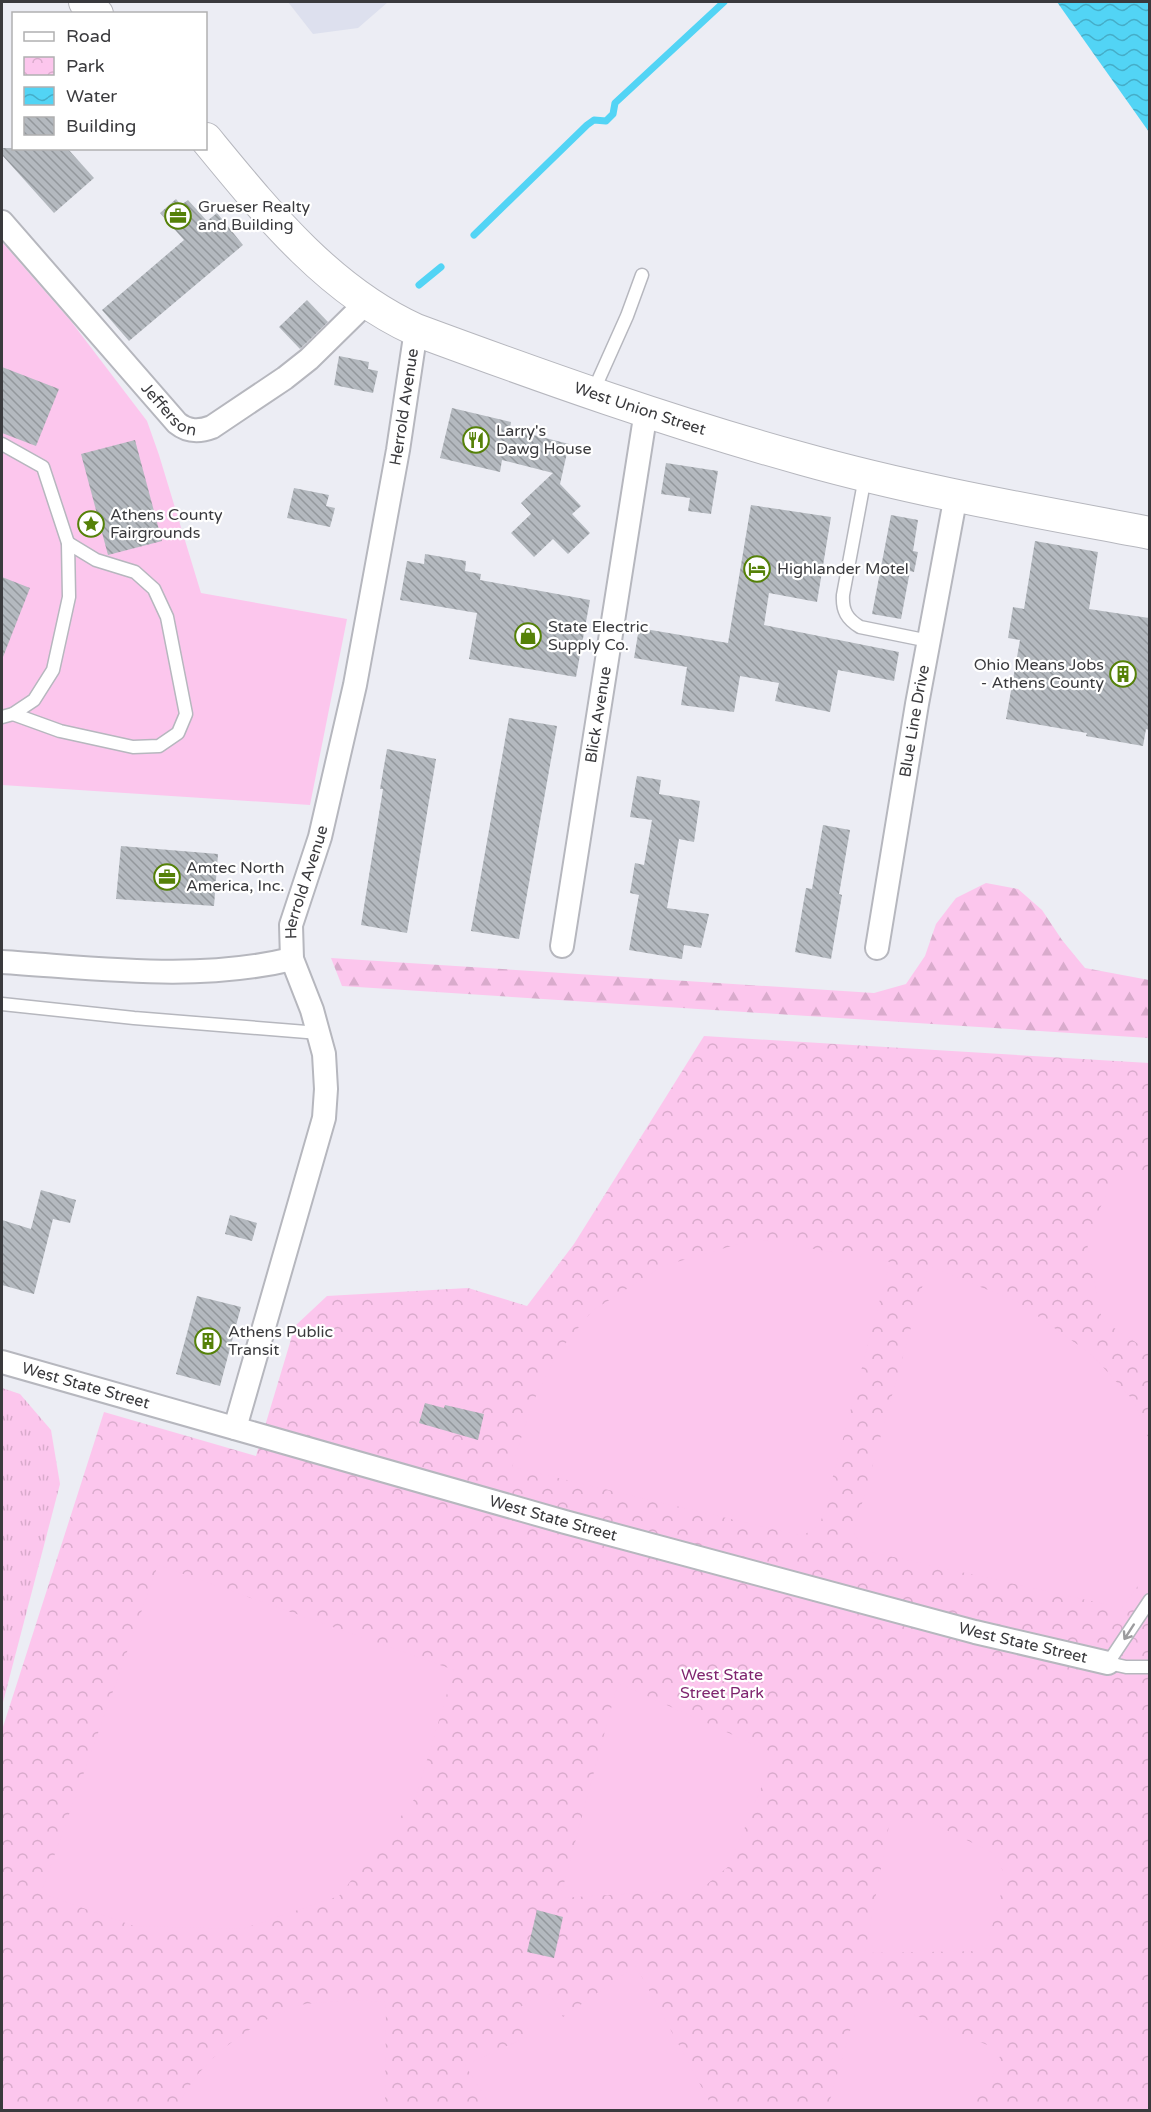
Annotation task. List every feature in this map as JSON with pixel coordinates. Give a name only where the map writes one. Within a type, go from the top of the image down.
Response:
[{"type":"main road","name":"West Union Street","points":[[207,140],[286,233],[313,259],[366,303],[391,319],[416,330],[646,411],[794,456],[956,495],[1149,534]]},
{"type":"street","name":"Jefferson","points":[[2,222],[184,429],[202,431],[212,427],[285,378],[309,359],[366,303]]},
{"type":"street","name":"Herrold Avenue","points":[[235,1428],[324,1118],[326,1071],[319,1033],[292,959],[291,925],[320,837],[355,684],[398,450],[416,330]]},
{"type":"street","name":"Blick Avenue","points":[[562,946],[646,411]]},
{"type":"street","name":"Blue Line Drive","points":[[877,948],[956,495]]},
{"type":"street","points":[[2,962],[200,973],[258,966],[292,959]]},
{"type":"street","name":"West State Street","points":[[2,1362],[566,1522],[929,1620],[1108,1663]]},
{"type":"lane","points":[[593,393],[627,316],[642,275]]},
{"type":"lane","points":[[2,444],[43,467],[68,543],[69,597],[53,670],[34,700],[7,715]]},
{"type":"lane","points":[[865,474],[843,595],[842,605],[845,613],[850,621],[860,627],[929,641]]},
{"type":"lane","points":[[7,715],[60,731],[132,747],[159,746],[178,733],[186,714],[167,617],[154,589],[135,572],[96,560],[68,543]]},
{"type":"lane","points":[[2,1004],[134,1018],[319,1033]]},
{"type":"lane","points":[[1149,1600],[1108,1663],[1126,1667],[1149,1667]]},
{"type":"shaded area","points":[[288,2],[388,2],[358,28],[313,34]]},
{"type":"green space","name":"Athens County Fairgrounds","points":[[2,242],[70,320],[147,421],[201,593],[347,619],[310,805],[2,785]]},
{"type":"green space","points":[[986,883],[1018,889],[1042,910],[1062,940],[1085,968],[1149,980],[1149,1038],[342,986],[331,958],[874,993],[906,984],[925,956],[936,924],[956,898]]},
{"type":"green space","name":"West State Street Park","points":[[704,1036],[1149,1063],[1149,2110],[2,2110],[2,1730],[104,1412],[256,1456],[295,1326],[327,1296],[468,1288],[527,1306],[574,1244]]},
{"type":"green space","points":[[1116,1174],[1149,1180],[1149,1351],[1102,1320],[1086,1238]]},
{"type":"green space","points":[[756,1239],[890,1262],[820,1525],[802,1536],[512,1467],[532,1404],[556,1355],[592,1311],[663,1266]]},
{"type":"green space","points":[[928,1266],[1018,1302],[1092,1355],[1133,1400],[1149,1440],[1150,1569],[1122,1608],[862,1550],[854,1532]]},
{"type":"green space","points":[[2,1388],[20,1394],[51,1430],[60,1484],[2,1706]]},
{"type":"green space","points":[[158,1565],[454,1670],[416,1797],[339,1896],[242,1929],[134,1926],[41,1893]]},
{"type":"green space","points":[[618,1683],[775,1754],[729,1866],[682,1905],[672,1891],[560,1898]]},
{"type":"green space","points":[[890,1820],[934,1824],[993,1853],[1006,1876],[985,1951],[865,1953]]},
{"type":"green space","points":[[636,1966],[714,2110],[493,2110],[465,2065],[531,2035],[515,2010],[548,1991],[563,2017]]},
{"type":"green space","points":[[861,1993],[1002,2051],[992,2077],[970,2107],[965,2110],[827,2110]]},
{"type":"green space","points":[[350,2000],[386,2002],[385,2110],[178,2110],[193,2080],[205,2066],[248,2030],[297,2006]]},
{"type":"water","points":[[1057,2],[1149,2],[1149,132]]},
{"type":"building","points":[[2,148],[69,150],[94,178],[54,213],[2,155]]},
{"type":"building","points":[[176,199],[181,205],[188,200],[207,221],[217,213],[243,245],[129,341],[102,310],[184,240],[160,213]]},
{"type":"building","points":[[307,300],[328,322],[300,349],[279,327]]},
{"type":"building","points":[[339,356],[369,362],[368,369],[378,371],[373,393],[334,385]]},
{"type":"building","points":[[2,367],[59,389],[36,446],[2,433]]},
{"type":"building","points":[[452,408],[511,422],[510,429],[569,444],[560,484],[581,506],[572,514],[590,533],[568,554],[553,539],[534,557],[511,533],[531,514],[521,503],[553,473],[502,460],[500,472],[440,458]]},
{"type":"building","points":[[135,440],[162,541],[108,555],[81,454]]},
{"type":"building","points":[[666,463],[718,471],[711,514],[688,511],[690,498],[661,494]]},
{"type":"building","points":[[294,488],[329,495],[326,506],[335,508],[330,527],[287,518]]},
{"type":"building","points":[[751,505],[831,517],[817,602],[769,593],[764,625],[899,652],[894,681],[838,670],[830,712],[775,701],[779,683],[740,676],[734,712],[681,705],[687,667],[634,658],[639,628],[728,643]]},
{"type":"building","points":[[891,515],[918,520],[913,551],[918,552],[914,572],[910,571],[901,619],[872,614]]},
{"type":"building","points":[[1035,541],[1098,552],[1089,609],[1149,618],[1149,730],[1146,729],[1143,746],[1086,736],[1087,733],[1006,719],[1020,640],[1008,638],[1013,607],[1024,609]]},
{"type":"building","name":"State Electric Supply Co.","points":[[425,554],[466,561],[465,571],[481,574],[480,580],[590,600],[576,677],[469,659],[477,613],[400,600],[407,561],[424,564]]},
{"type":"building","points":[[2,577],[30,588],[3,657],[2,657]]},
{"type":"building","points":[[509,718],[557,726],[519,939],[471,931]]},
{"type":"building","points":[[387,749],[436,759],[407,933],[361,925],[383,789],[380,789]]},
{"type":"building","points":[[637,776],[661,780],[659,794],[700,801],[694,842],[679,839],[667,908],[709,914],[701,948],[684,945],[682,959],[629,950],[639,895],[630,893],[635,863],[644,865],[652,820],[630,817]]},
{"type":"building","points":[[823,825],[850,830],[831,959],[795,952],[806,888],[812,889]]},
{"type":"building","name":"Amtec North America, Inc.","points":[[121,846],[218,854],[214,906],[116,899]]},
{"type":"building","points":[[41,1190],[76,1200],[70,1223],[53,1219],[34,1294],[2,1285],[2,1220],[31,1229]]},
{"type":"building","points":[[230,1215],[257,1223],[252,1241],[225,1234]]},
{"type":"building","name":"Athens Public Transit","points":[[197,1296],[241,1307],[220,1386],[176,1374]]},
{"type":"building","points":[[425,1403],[484,1414],[478,1440],[419,1423]]},
{"type":"building","points":[[537,1910],[563,1917],[554,1958],[527,1952]]},
{"type":"waterway","points":[[474,235],[587,125],[594,120],[606,121],[613,114],[615,103],[724,2]]},
{"type":"waterway","points":[[419,285],[441,267]]},
{"type":"place","name":"Grueser Realty and Building","points":[[178,216]]},
{"type":"place","name":"Larry's Dawg House","points":[[476,440]]},
{"type":"place","name":"Athens County Fairgrounds","points":[[91,524]]},
{"type":"place","name":"Highlander Motel","points":[[757,569]]},
{"type":"place","name":"State Electric Supply Co.","points":[[528,636]]},
{"type":"place","name":"Ohio Means Jobs - Athens County","points":[[1123,674]]},
{"type":"place","name":"Amtec North America, Inc.","points":[[167,877]]},
{"type":"place","name":"Athens Public Transit","points":[[208,1341]]}]
